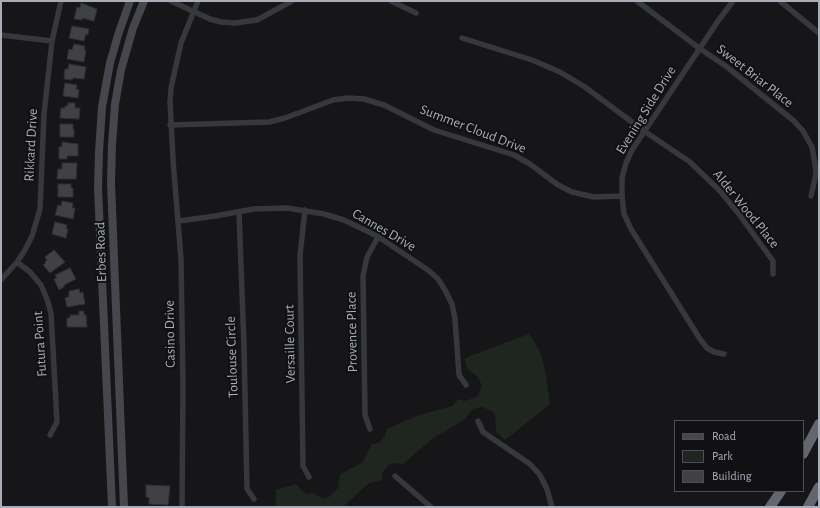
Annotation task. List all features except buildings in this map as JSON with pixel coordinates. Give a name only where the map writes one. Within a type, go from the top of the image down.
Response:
[{"type":"highway","points":[[804,452],[819,424]]},
{"type":"highway","points":[[808,507],[819,487]]},
{"type":"highway","points":[[770,507],[779,492]]},
{"type":"main road","name":"Erbes Road","points":[[112,507],[98,152],[102,107],[110,63],[130,1]]},
{"type":"main road","name":"Erbes Road","points":[[124,507],[111,157],[115,104],[121,70],[133,28],[144,1]]},
{"type":"street","name":"Rikkard Drive","points":[[1,280],[17,262],[32,236],[40,209],[44,114],[52,41],[61,1]]},
{"type":"street","points":[[171,1],[194,12],[221,22],[241,23],[262,17],[292,1]]},
{"type":"street","name":"Casino Drive","points":[[182,507],[183,385],[181,259],[170,125],[170,102],[173,75],[181,43],[198,1]]},
{"type":"street","points":[[391,1],[416,13]]},
{"type":"street","name":"Sweet Briar Place","points":[[637,1],[699,48],[727,67],[794,121],[803,131],[812,147],[816,164],[816,174],[811,196]]},
{"type":"street","name":"Evening Side Drive","points":[[724,354],[714,352],[700,339],[631,229],[624,214],[622,178],[626,163],[632,150],[699,48],[733,1]]},
{"type":"street","points":[[780,1],[819,33]]},
{"type":"street","points":[[1,35],[52,41]]},
{"type":"street","name":"Alder Wood Place","points":[[462,38],[532,60],[560,72],[585,87],[644,131],[690,162],[720,191],[738,213],[773,261],[773,274]]},
{"type":"street","name":"Summer Cloud Drive","points":[[170,125],[268,122],[285,118],[332,100],[348,98],[364,99],[384,105],[434,130],[514,155],[530,164],[558,185],[572,192],[594,197],[622,196]]},
{"type":"street","name":"Cannes Drive","points":[[179,221],[271,208],[304,210],[344,220],[378,237],[428,270],[438,279],[445,290],[452,304],[455,319],[459,375],[466,385]]},
{"type":"street","name":"Versaille Court","points":[[304,210],[300,255],[303,466],[309,477]]},
{"type":"street","name":"Toulouse Circle","points":[[239,212],[247,489],[254,499]]},
{"type":"street","name":"Provence Place","points":[[370,429],[365,415],[363,276],[367,257],[378,237]]},
{"type":"street","name":"Futura Point","points":[[17,262],[30,272],[41,285],[51,313],[57,422],[50,435]]},
{"type":"street","points":[[478,421],[483,432],[530,464],[540,475],[547,489],[552,507]]},
{"type":"street","points":[[395,476],[431,507]]},
{"type":"green space","points":[[529,334],[542,357],[550,404],[505,440],[496,432],[495,415],[492,411],[482,407],[476,408],[472,410],[464,420],[432,439],[403,464],[397,463],[388,465],[382,474],[382,480],[369,483],[343,507],[275,507],[276,490],[296,484],[307,494],[314,493],[324,498],[329,497],[338,488],[340,474],[362,463],[372,444],[381,441],[387,429],[416,416],[452,406],[458,399],[464,401],[475,398],[479,394],[482,386],[474,373],[469,371],[465,358]]}]
